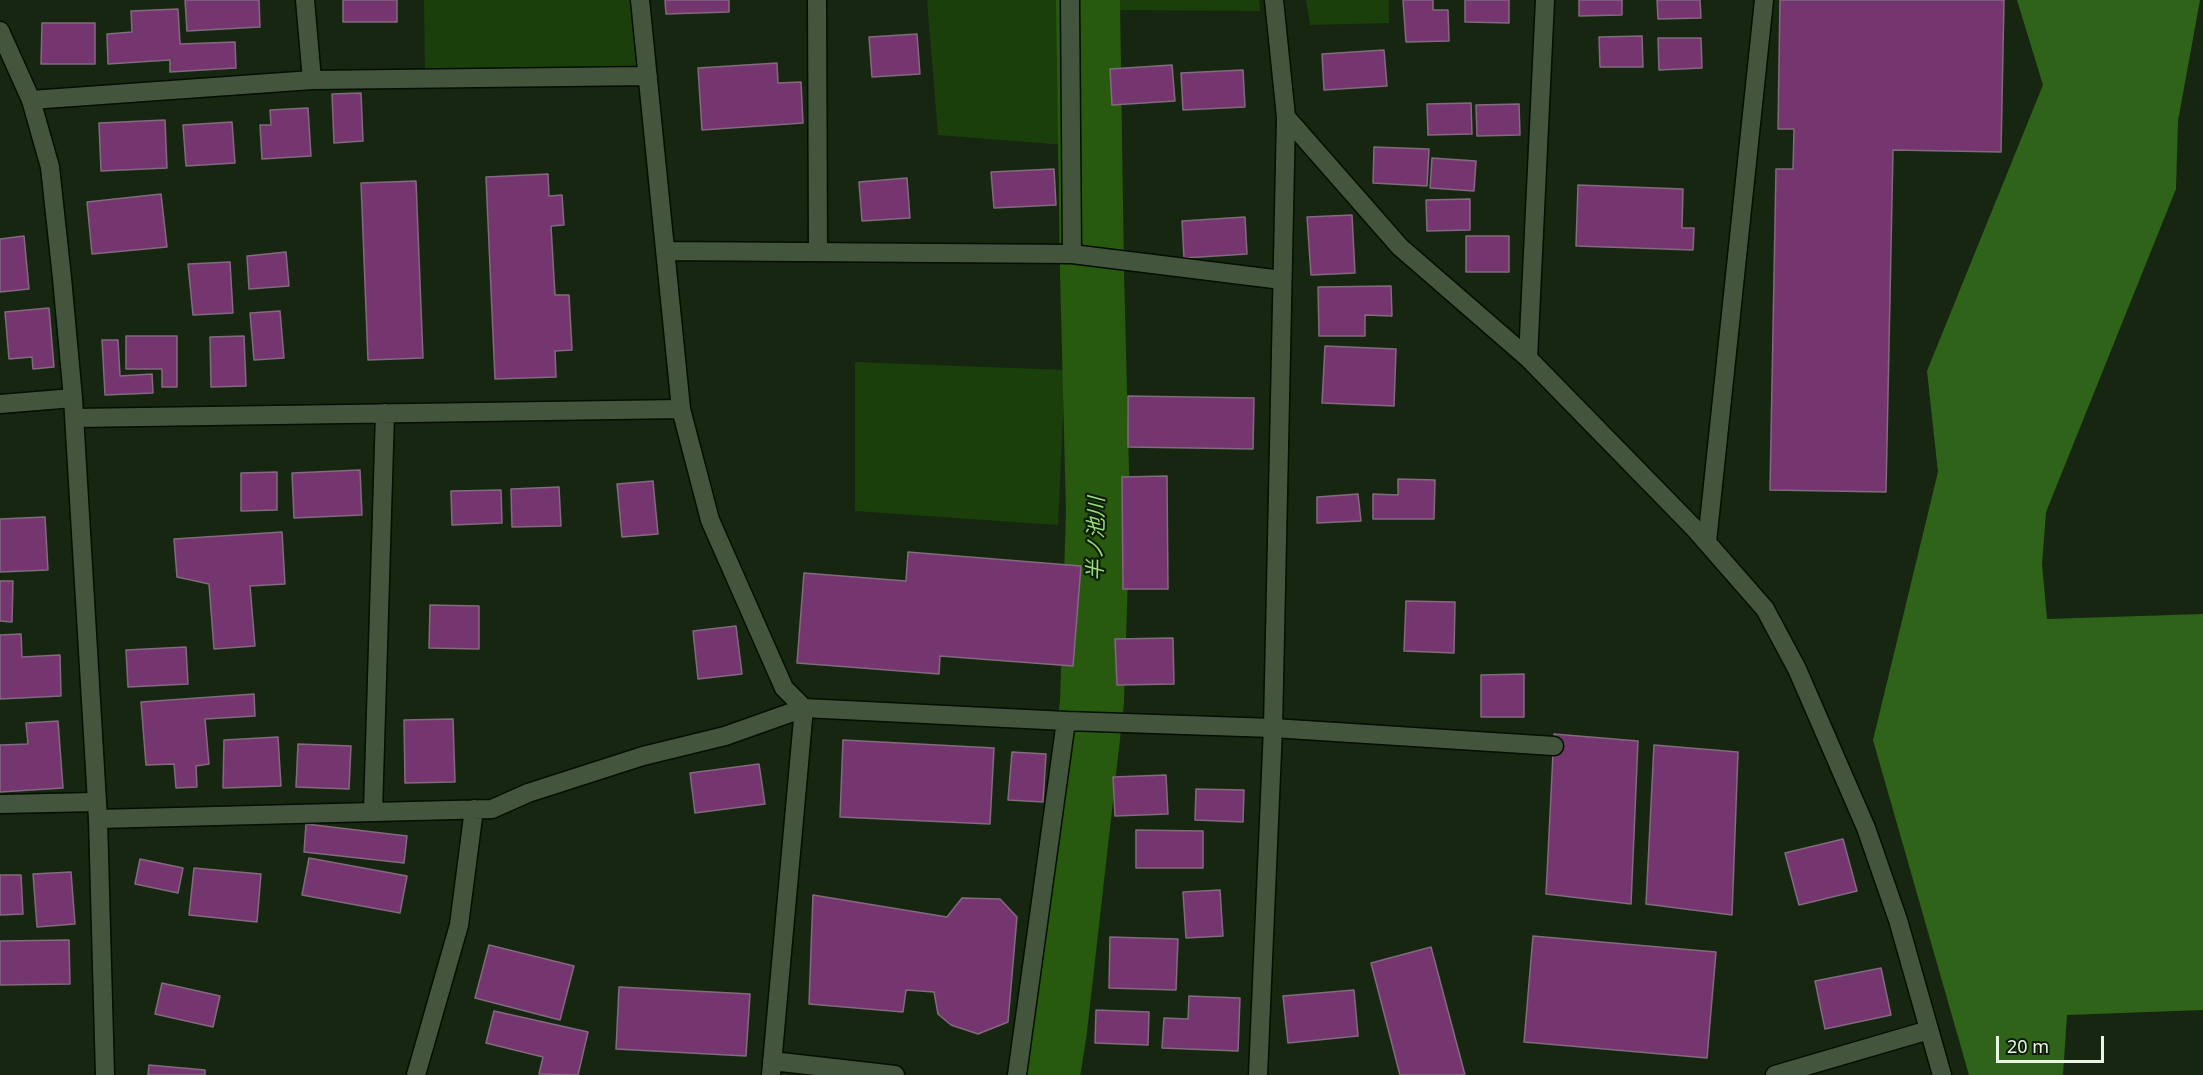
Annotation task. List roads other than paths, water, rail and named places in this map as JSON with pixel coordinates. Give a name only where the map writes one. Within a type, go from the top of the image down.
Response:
[{"type":"street","points":[[305,0],[312,80]]},
{"type":"street","points":[[640,0],[681,409],[710,520],[784,688],[804,708]]},
{"type":"street","points":[[817,0],[818,252]]},
{"type":"street","points":[[1070,0],[1072,254]]},
{"type":"street","points":[[1258,1075],[1273,728],[1286,117],[1274,0]]},
{"type":"street","points":[[1528,358],[1545,0]]},
{"type":"street","points":[[1707,542],[1764,0]]},
{"type":"street","points":[[1,36],[31,100],[50,167],[75,418],[97,811],[105,1075]]},
{"type":"street","points":[[31,100],[312,80],[648,76]]},
{"type":"street","points":[[1286,117],[1400,247],[1528,358],[1707,542],[1765,609],[1797,669],[1866,828],[1898,920],[1942,1075]]},
{"type":"street","points":[[665,251],[1072,254],[1282,279]]},
{"type":"street","points":[[0,404],[73,398]]},
{"type":"street","points":[[75,418],[681,409]]},
{"type":"street","points":[[373,812],[385,413]]},
{"type":"street","points":[[804,708],[771,1068],[895,1075]]},
{"type":"street","points":[[0,804],[97,811],[373,812],[492,809],[528,793],[643,756],[725,736],[804,708],[1066,721],[1273,728],[1554,746]]},
{"type":"street","points":[[1017,1075],[1066,721]]},
{"type":"street","points":[[416,1075],[459,925],[474,809]]},
{"type":"street","points":[[1775,1075],[1929,1030]]},
{"type":"waterway","name":"半ノ池川","points":[[1048,1075],[1092,702],[1098,512],[1088,0]]}]
